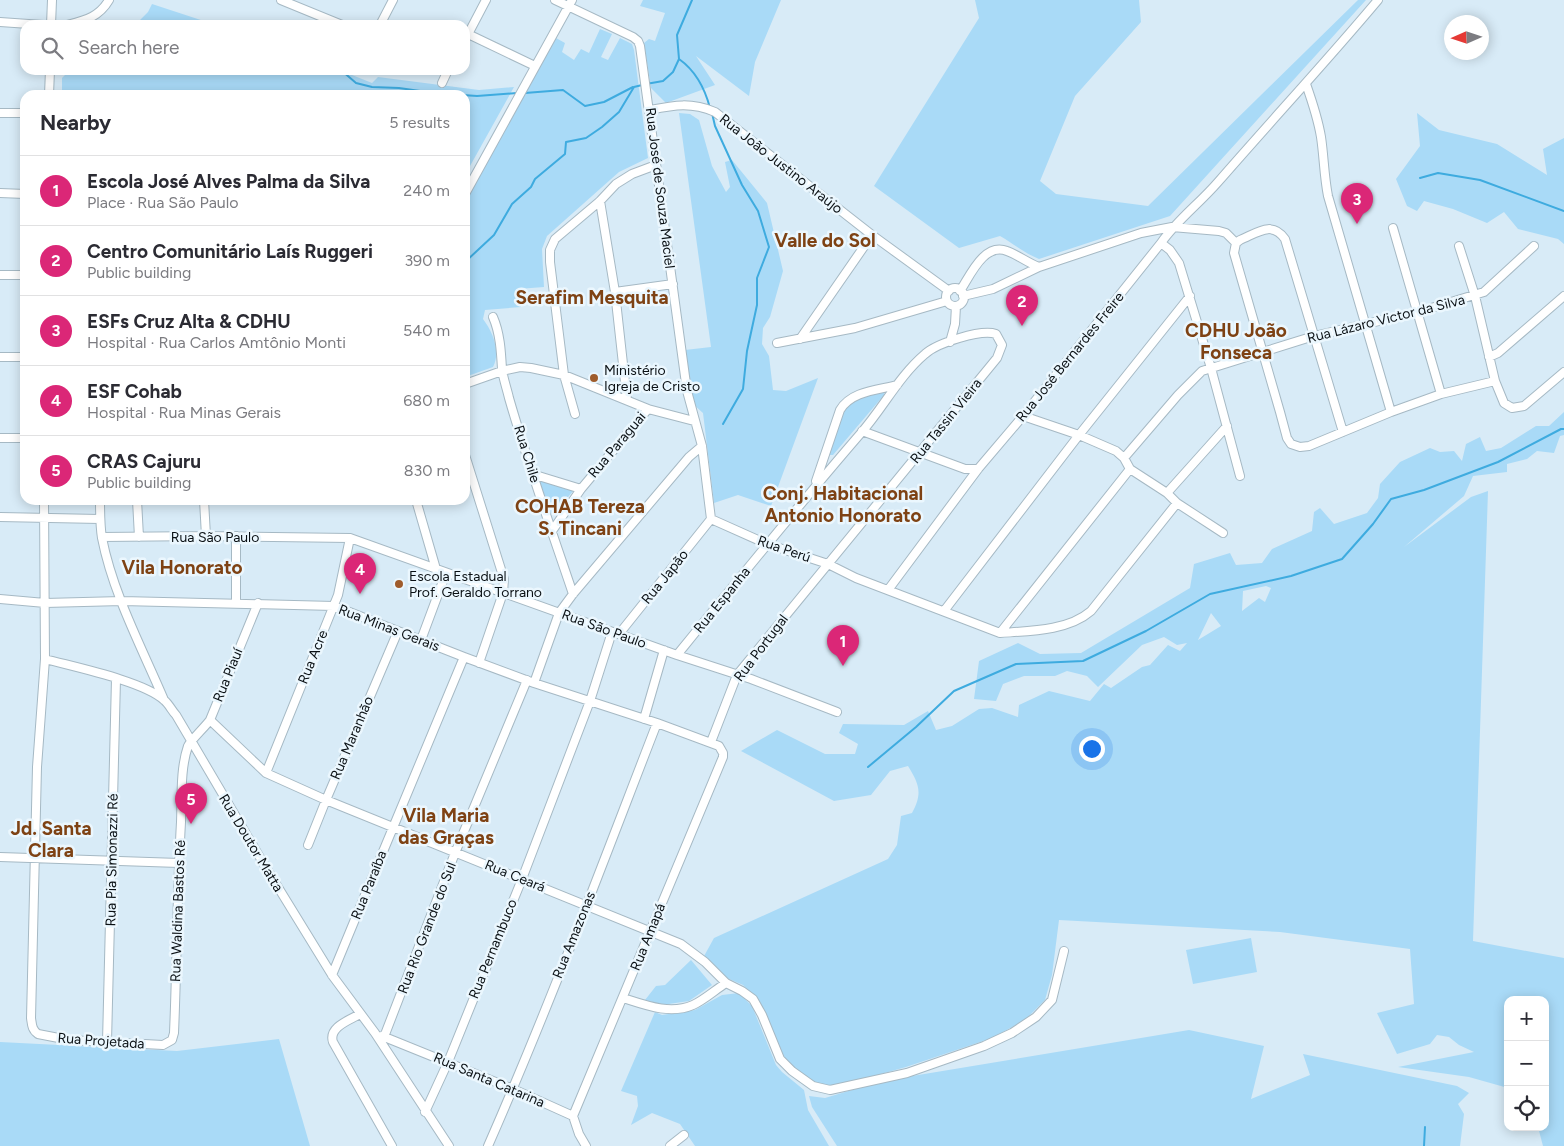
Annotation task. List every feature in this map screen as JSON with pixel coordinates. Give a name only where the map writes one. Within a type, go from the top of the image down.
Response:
[{"type":"street","points":[[51,20],[52,0]]},
{"type":"street","points":[[86,20],[98,15],[110,0]]},
{"type":"street","points":[[281,0],[330,20]]},
{"type":"street","points":[[383,20],[393,0]]},
{"type":"street","points":[[470,31],[486,0]]},
{"type":"street","points":[[470,185],[570,3],[554,0]]},
{"type":"street","name":"Rua José Bernardes Freire","points":[[888,590],[978,468],[1023,416],[1161,244],[1172,227],[1205,197],[1378,0]]},
{"type":"street","name":"Rua José de Souza Maciel","points":[[570,3],[633,37],[640,46],[687,390],[702,446],[712,519]]},
{"type":"street","points":[[0,22],[20,23]]},
{"type":"street","points":[[470,38],[535,66]]},
{"type":"street","points":[[50,75],[50,90]]},
{"type":"street","points":[[442,82],[446,75]]},
{"type":"street","points":[[1306,84],[1319,122],[1328,196],[1392,412]]},
{"type":"street","name":"Rua João Justino Araújo","points":[[650,110],[689,104],[715,112],[872,235],[948,291]]},
{"type":"street","points":[[0,113],[20,113]]},
{"type":"street","points":[[576,414],[564,375],[550,250],[555,240],[600,201],[616,184],[632,174],[656,166]]},
{"type":"street","points":[[0,193],[20,194]]},
{"type":"street","points":[[600,201],[616,292],[627,400]]},
{"type":"street","points":[[1038,267],[1005,250],[995,250],[978,262],[962,293],[961,303],[956,306],[949,304],[947,301],[948,291],[955,289],[962,293],[993,289],[1038,267],[1141,233],[1172,227],[1220,231],[1226,233],[1235,246]]},
{"type":"street","points":[[1393,228],[1441,394]]},
{"type":"street","points":[[1343,432],[1285,239],[1281,233],[1274,229],[1263,230],[1240,240],[1235,246],[1234,253],[1287,438],[1291,444],[1300,447],[1309,446],[1441,394],[1495,381]]},
{"type":"street","points":[[800,339],[872,235]]},
{"type":"street","points":[[1161,244],[1170,250],[1179,263],[1211,368],[1240,476]]},
{"type":"street","points":[[1459,246],[1474,296],[1495,381],[1504,403],[1512,408],[1520,407],[1564,372]]},
{"type":"street","name":"Rua Lázaro Victor da Silva","points":[[1124,458],[1190,381],[1202,371],[1314,336],[1418,312],[1474,296],[1484,292],[1534,246]]},
{"type":"street","points":[[0,275],[20,275]]},
{"type":"street","points":[[616,292],[672,284]]},
{"type":"street","points":[[944,611],[1079,435],[1190,296]]},
{"type":"street","points":[[1489,357],[1498,353],[1564,296]]},
{"type":"street","points":[[777,343],[856,328],[947,301]]},
{"type":"street","points":[[950,342],[955,324],[956,306]]},
{"type":"street","name":"Rua Chile","points":[[492,317],[496,324],[502,356],[502,371],[532,474],[573,594]]},
{"type":"street","name":"Rua Espanha","points":[[677,655],[815,485],[862,431],[914,364],[926,352],[950,342],[990,332],[996,334],[1002,345]]},
{"type":"street","name":"Rua Tassin Vieira","points":[[828,564],[997,358],[1002,345]]},
{"type":"street","points":[[0,357],[20,357]]},
{"type":"street","points":[[470,382],[520,367],[564,375],[648,409],[694,421]]},
{"type":"street","points":[[815,485],[831,434],[845,401],[870,391],[897,385]]},
{"type":"street","name":"Rua Paraguai","points":[[552,531],[581,489],[648,409]]},
{"type":"street","points":[[1023,416],[1079,435],[1116,451],[1124,458],[1130,468],[1177,503],[1223,533]]},
{"type":"street","points":[[1166,494],[1227,426]]},
{"type":"street","points":[[862,431],[965,469],[978,468]]},
{"type":"street","points":[[0,438],[20,438]]},
{"type":"street","name":"Rua Rio Grande do Sul","points":[[384,1037],[456,853],[559,613],[689,457],[702,446]]},
{"type":"street","points":[[1000,633],[1130,468]]},
{"type":"street","points":[[470,470],[501,564],[504,579],[504,593],[479,663]]},
{"type":"street","points":[[532,474],[581,489]]},
{"type":"street","points":[[1000,633],[1036,630],[1082,619],[1091,611],[1177,503]]},
{"type":"street","points":[[35,859],[37,767],[45,659],[44,505]]},
{"type":"street","points":[[100,505],[102,537],[109,564],[122,601],[164,700]]},
{"type":"street","points":[[137,505],[139,536]]},
{"type":"street","points":[[204,505],[206,536]]},
{"type":"street","points":[[417,505],[436,568]]},
{"type":"street","points":[[0,517],[100,519]]},
{"type":"street","name":"Rua Perú","points":[[712,519],[767,544],[828,564],[856,578],[1000,633]]},
{"type":"street","name":"Rua Japão","points":[[590,702],[616,633],[712,519]]},
{"type":"street","points":[[236,536],[236,603]]},
{"type":"street","name":"Rua São Paulo","points":[[102,537],[236,536],[350,538],[837,712]]},
{"type":"street","name":"Rua Acre","points":[[266,773],[338,595],[350,538]]},
{"type":"street","name":"Rua Portugal","points":[[711,742],[737,675],[828,564]]},
{"type":"street","points":[[421,640],[446,573]]},
{"type":"street","name":"Rua Minas Gerais","points":[[0,600],[45,603],[122,601],[334,606],[479,663],[711,742]]},
{"type":"street","name":"Rua Piauí","points":[[191,742],[210,720],[258,603]]},
{"type":"street","name":"Rua Maranhão","points":[[308,845],[398,631]]},
{"type":"street","points":[[644,719],[664,650]]},
{"type":"street","name":"Rua Paraíba","points":[[332,974],[392,826],[464,657]]},
{"type":"street","name":"Rua Doutor Matta","points":[[45,659],[116,679],[147,690],[164,700],[176,716],[332,974],[375,1033],[449,1146]]},
{"type":"street","name":"Rua Pia Simonazzi Ré","points":[[107,1042],[116,679]]},
{"type":"street","name":"Rua Pernambuco","points":[[425,1112],[448,1062],[522,879],[590,702]]},
{"type":"street","name":"Rua Ceará","points":[[210,720],[266,773],[326,800],[681,944],[705,962],[726,982],[753,999],[762,1015],[780,1059],[792,1071],[814,1086],[830,1090],[907,1073],[984,1046],[1012,1033],[1036,1017],[1052,1000],[1064,951]]},
{"type":"street","name":"Rua Amazonas","points":[[488,1146],[587,905],[657,723]]},
{"type":"street","name":"Rua Waldina Bastos Ré","points":[[164,1045],[172,1040],[174,1033],[183,772],[191,742]]},
{"type":"street","name":"Rua Amapá","points":[[573,1116],[723,757],[719,746],[711,742]]},
{"type":"street","points":[[0,857],[179,863]]},
{"type":"street","name":"Rua Projetada","points":[[35,859],[31,1018],[34,1032],[69,1040],[164,1045]]},
{"type":"street","points":[[623,998],[653,1007],[673,1009],[692,1005],[726,982]]},
{"type":"street","points":[[360,1014],[333,1032],[332,1042],[392,1146]]},
{"type":"street","name":"Rua Santa Catarina","points":[[375,1033],[513,1089],[573,1116]]},
{"type":"street","points":[[573,1116],[579,1134],[586,1146]]},
{"type":"street","points":[[670,1146],[684,1135]]},
{"type":"shaded area","points":[[643,0],[781,0],[755,62],[749,96],[696,56],[715,85],[666,103],[651,88],[644,43],[649,39],[655,41],[665,13],[640,6]]},
{"type":"shaded area","points":[[975,0],[1139,0],[1141,22],[1075,96],[1040,181],[1056,194],[1148,206],[1358,0],[1366,0],[1170,216],[1039,259],[1000,236],[959,248],[874,186],[979,18]]},
{"type":"shaded area","points":[[152,4],[201,20],[140,20],[148,12]]},
{"type":"shaded area","points":[[600,29],[612,34],[601,57],[608,60],[620,38],[632,44],[648,158],[619,172],[547,236],[542,249],[544,287],[518,289],[521,307],[485,310],[483,319],[495,342],[495,361],[493,367],[470,375],[470,193],[556,38],[565,43],[562,52],[574,60],[581,49],[589,53]]},
{"type":"shaded area","points":[[65,75],[352,75],[372,83],[378,77],[479,90],[514,87],[470,166],[470,90],[62,90],[62,78]]},
{"type":"shaded area","points":[[679,113],[690,114],[699,120],[712,166],[726,192],[730,187],[725,162],[732,160],[767,203],[783,271],[770,317],[763,328],[762,344],[769,356],[773,390],[786,391],[818,378],[771,506],[738,495],[714,503],[703,413],[693,404],[685,350],[711,347]]},
{"type":"shaded area","points":[[1417,113],[1439,130],[1497,144],[1547,175],[1543,149],[1564,138],[1564,244],[1558,239],[1518,229],[1504,212],[1487,223],[1453,209],[1424,201],[1417,211],[1407,206],[1396,179],[1420,146]]},
{"type":"shaded area","points":[[884,392],[884,395],[833,455],[828,455],[844,406],[848,401]]},
{"type":"shaded area","points":[[1564,412],[1564,435],[1560,436],[1554,453],[1537,451],[1527,459],[1507,464],[1507,472],[1473,476],[1464,496],[1404,547],[1471,497],[1488,491],[1473,941],[1564,958],[1564,1146],[1543,1146],[1539,1131],[1549,1131],[1549,996],[1504,996],[1504,1087],[1469,1077],[1398,1067],[1474,1052],[1459,1045],[1449,1037],[1437,1035],[1430,1044],[1397,1054],[1377,1013],[1414,1004],[1410,949],[1280,932],[1059,920],[1052,975],[1045,1000],[1025,1020],[992,1038],[906,1067],[838,1086],[814,1083],[782,1061],[759,1002],[743,985],[722,976],[703,958],[714,938],[888,859],[897,845],[901,816],[912,813],[918,800],[917,784],[908,766],[890,771],[871,795],[834,801],[741,751],[777,730],[825,754],[855,754],[858,744],[839,733],[843,724],[904,725],[928,711],[936,730],[952,726],[979,709],[992,708],[1018,717],[1019,705],[1049,691],[1090,701],[1104,684],[1111,688],[1142,667],[1150,665],[1168,645],[1180,651],[1187,643],[1177,645],[1164,637],[1142,645],[1098,687],[1087,676],[1067,671],[1055,676],[1024,676],[1003,684],[996,701],[974,699],[979,661],[1018,643],[1040,654],[1081,653],[1190,588],[1194,564],[1230,553],[1236,565],[1262,563],[1272,549],[1312,531],[1314,512],[1320,508],[1334,524],[1367,513],[1378,498],[1380,484],[1400,462],[1430,448],[1440,452],[1454,451],[1462,461],[1466,444],[1480,437],[1486,451],[1501,448],[1536,426],[1549,426]],"holes":[[[1266,586],[1271,588],[1265,602],[1259,598],[1242,611],[1243,591]],[[1211,613],[1221,626],[1198,640]]]},
{"type":"shaded area","points":[[537,480],[573,491],[554,514],[548,513]]},
{"type":"shaded area","points":[[1251,938],[1257,972],[1193,984],[1186,950]]},
{"type":"shaded area","points":[[691,960],[712,985],[689,1001],[662,1005],[645,1000],[656,986],[665,985]]},
{"type":"shaded area","points":[[739,993],[752,1006],[776,1065],[804,1090],[808,1110],[829,1146],[695,1146],[680,1124],[652,1113],[631,1125],[638,1106],[637,1096],[621,1091],[655,1012],[662,1015],[695,1010],[722,995]]},
{"type":"shaded area","points":[[1189,1030],[1264,1046],[1251,1099],[1310,1075],[1303,1054],[1457,1086],[1469,1093],[1458,1104],[1464,1114],[1460,1146],[837,1146],[812,1107],[809,1096],[825,1098],[882,1081]]},
{"type":"shaded area","points":[[279,1039],[310,1146],[0,1146],[0,1042],[177,1051]]},
{"type":"waterway","points":[[646,84],[663,81],[673,72],[679,59],[677,35],[692,0]]},
{"type":"waterway","points":[[679,59],[699,81],[710,108]]},
{"type":"waterway","points":[[347,75],[356,83],[372,87],[413,90]]},
{"type":"waterway","points":[[470,257],[494,235],[512,204],[531,187],[535,179],[565,154],[566,142],[586,138],[602,127],[619,112],[634,87],[642,85]]},
{"type":"waterway","points":[[525,93],[563,90],[585,106],[604,102],[633,87]]},
{"type":"waterway","points":[[470,96],[517,93]]},
{"type":"waterway","points":[[712,113],[715,126],[742,185],[758,211],[769,247],[757,278],[757,305],[747,351],[743,389],[723,424]]},
{"type":"waterway","points":[[1420,178],[1438,173],[1480,180],[1564,211]]},
{"type":"waterway","points":[[868,767],[916,727],[954,691],[1016,664],[1083,661],[1146,631],[1210,594],[1291,576],[1342,559],[1373,524],[1391,499],[1424,490],[1498,462],[1564,429]]},
{"type":"waterway","points":[[1424,1146],[1425,1127]]},
{"type":"place","name":"ESFs Cruz Alta & CDHU","points":[[1357,224]]},
{"type":"place","name":"Centro Comunitário Laís Ruggeri","points":[[1022,326]]},
{"type":"place","name":"Ministério Igreja de Cristo","points":[[594,378]]},
{"type":"place","name":"Escola Estadual Prof. Geraldo Torrano","points":[[399,584]]},
{"type":"place","name":"ESF Cohab","points":[[360,594]]},
{"type":"place","name":"Escola José Alves Palma da Silva","points":[[843,666]]},
{"type":"place","name":"CRAS Cajuru","points":[[191,824]]},
{"type":"district","name":"Valle do Sol","points":[[825,240]]},
{"type":"district","name":"Serafim Mesquita","points":[[592,297]]},
{"type":"district","name":"CDHU João Fonseca","points":[[1236,341]]},
{"type":"district","name":"Conj. Habitacional Antonio Honorato","points":[[843,504]]},
{"type":"district","name":"COHAB Tereza S. Tincani","points":[[580,517]]},
{"type":"district","name":"Vila Honorato","points":[[182,567]]},
{"type":"district","name":"Vila Maria das Graças","points":[[446,826]]},
{"type":"district","name":"Jd. Santa Clara","points":[[51,839]]}]
